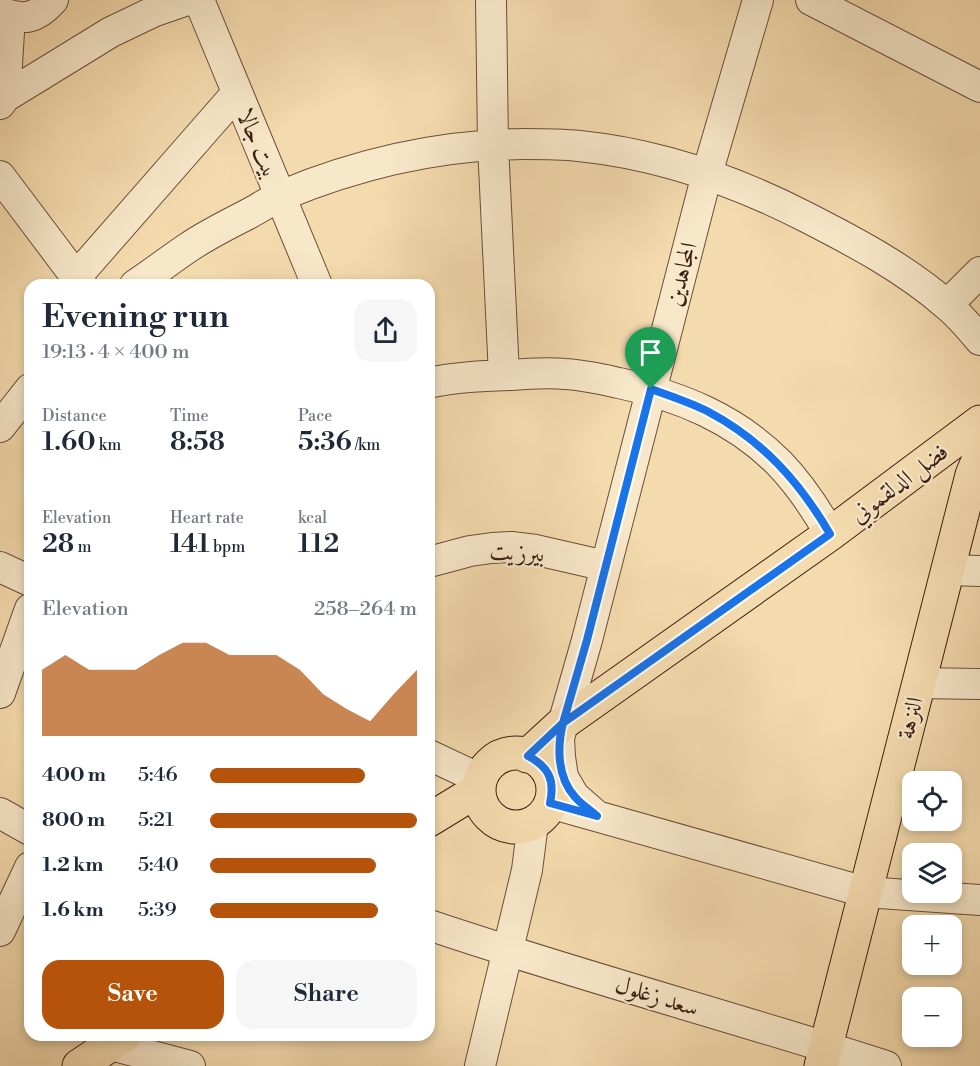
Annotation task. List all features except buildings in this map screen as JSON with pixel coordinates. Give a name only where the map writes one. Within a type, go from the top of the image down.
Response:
[{"type":"main road","name":"فضل الدلقموني","points":[[528,756],[563,723],[830,534],[980,422]]},
{"type":"main road","points":[[935,455],[948,451],[960,453],[976,466]]},
{"type":"main road","name":"النزهة","points":[[823,1056],[918,683],[964,571],[976,466]]},
{"type":"main road","points":[[505,755],[528,756],[538,761],[546,769],[551,780],[552,792],[542,813],[521,827],[508,827],[496,822],[487,814],[480,802],[479,784],[486,768],[494,760],[505,755]]},
{"type":"main road","points":[[435,816],[479,784]]},
{"type":"main road","points":[[79,1066],[137,1047]]},
{"type":"street","points":[[3,8],[18,18],[30,17],[43,11],[53,0]]},
{"type":"street","points":[[2,101],[111,32],[155,11],[187,0]]},
{"type":"street","name":"بيت جالا","points":[[199,0],[316,279]]},
{"type":"street","points":[[491,0],[494,144],[504,375]]},
{"type":"street","name":"المجاهدين","points":[[597,816],[574,796],[563,777],[559,738],[587,640],[707,174],[758,0]]},
{"type":"street","points":[[812,0],[980,87]]},
{"type":"street","points":[[2,101],[3,8]]},
{"type":"street","points":[[81,279],[237,93]]},
{"type":"street","points":[[144,279],[199,241],[281,196],[349,172],[393,159],[439,150],[494,144],[557,144],[640,156],[707,174],[771,199],[831,230],[909,277],[947,305],[980,340]]},
{"type":"street","points":[[0,176],[77,279]]},
{"type":"street","points":[[947,305],[980,272]]},
{"type":"street","points":[[435,383],[504,375],[565,374],[591,376],[651,389],[679,399],[732,425],[778,462],[816,508],[830,534]]},
{"type":"street","points":[[0,427],[24,397]]},
{"type":"street","name":"بيرزيت","points":[[435,558],[470,551],[512,547],[536,550],[606,566]]},
{"type":"street","points":[[0,567],[24,578]]},
{"type":"street","points":[[0,693],[24,626]]},
{"type":"street","points":[[587,640],[595,670],[612,687]]},
{"type":"street","points":[[918,683],[980,684]]},
{"type":"street","points":[[435,758],[479,784]]},
{"type":"street","points":[[0,813],[24,827]]},
{"type":"street","points":[[480,1066],[542,813],[597,816],[865,892],[980,900]]},
{"type":"street","points":[[0,931],[24,880]]},
{"type":"street","name":"سعد زغلول","points":[[435,927],[823,1056],[886,1066]]},
{"type":"street","points":[[137,1047],[190,1066]]},
{"type":"route","points":[[651,389],[587,640],[563,723],[528,756],[538,761],[546,769],[551,780],[550,803],[597,816],[574,796],[563,777],[559,738],[563,723],[830,534],[816,508],[798,485],[778,462],[756,443],[732,425],[706,411],[651,389]]}]
